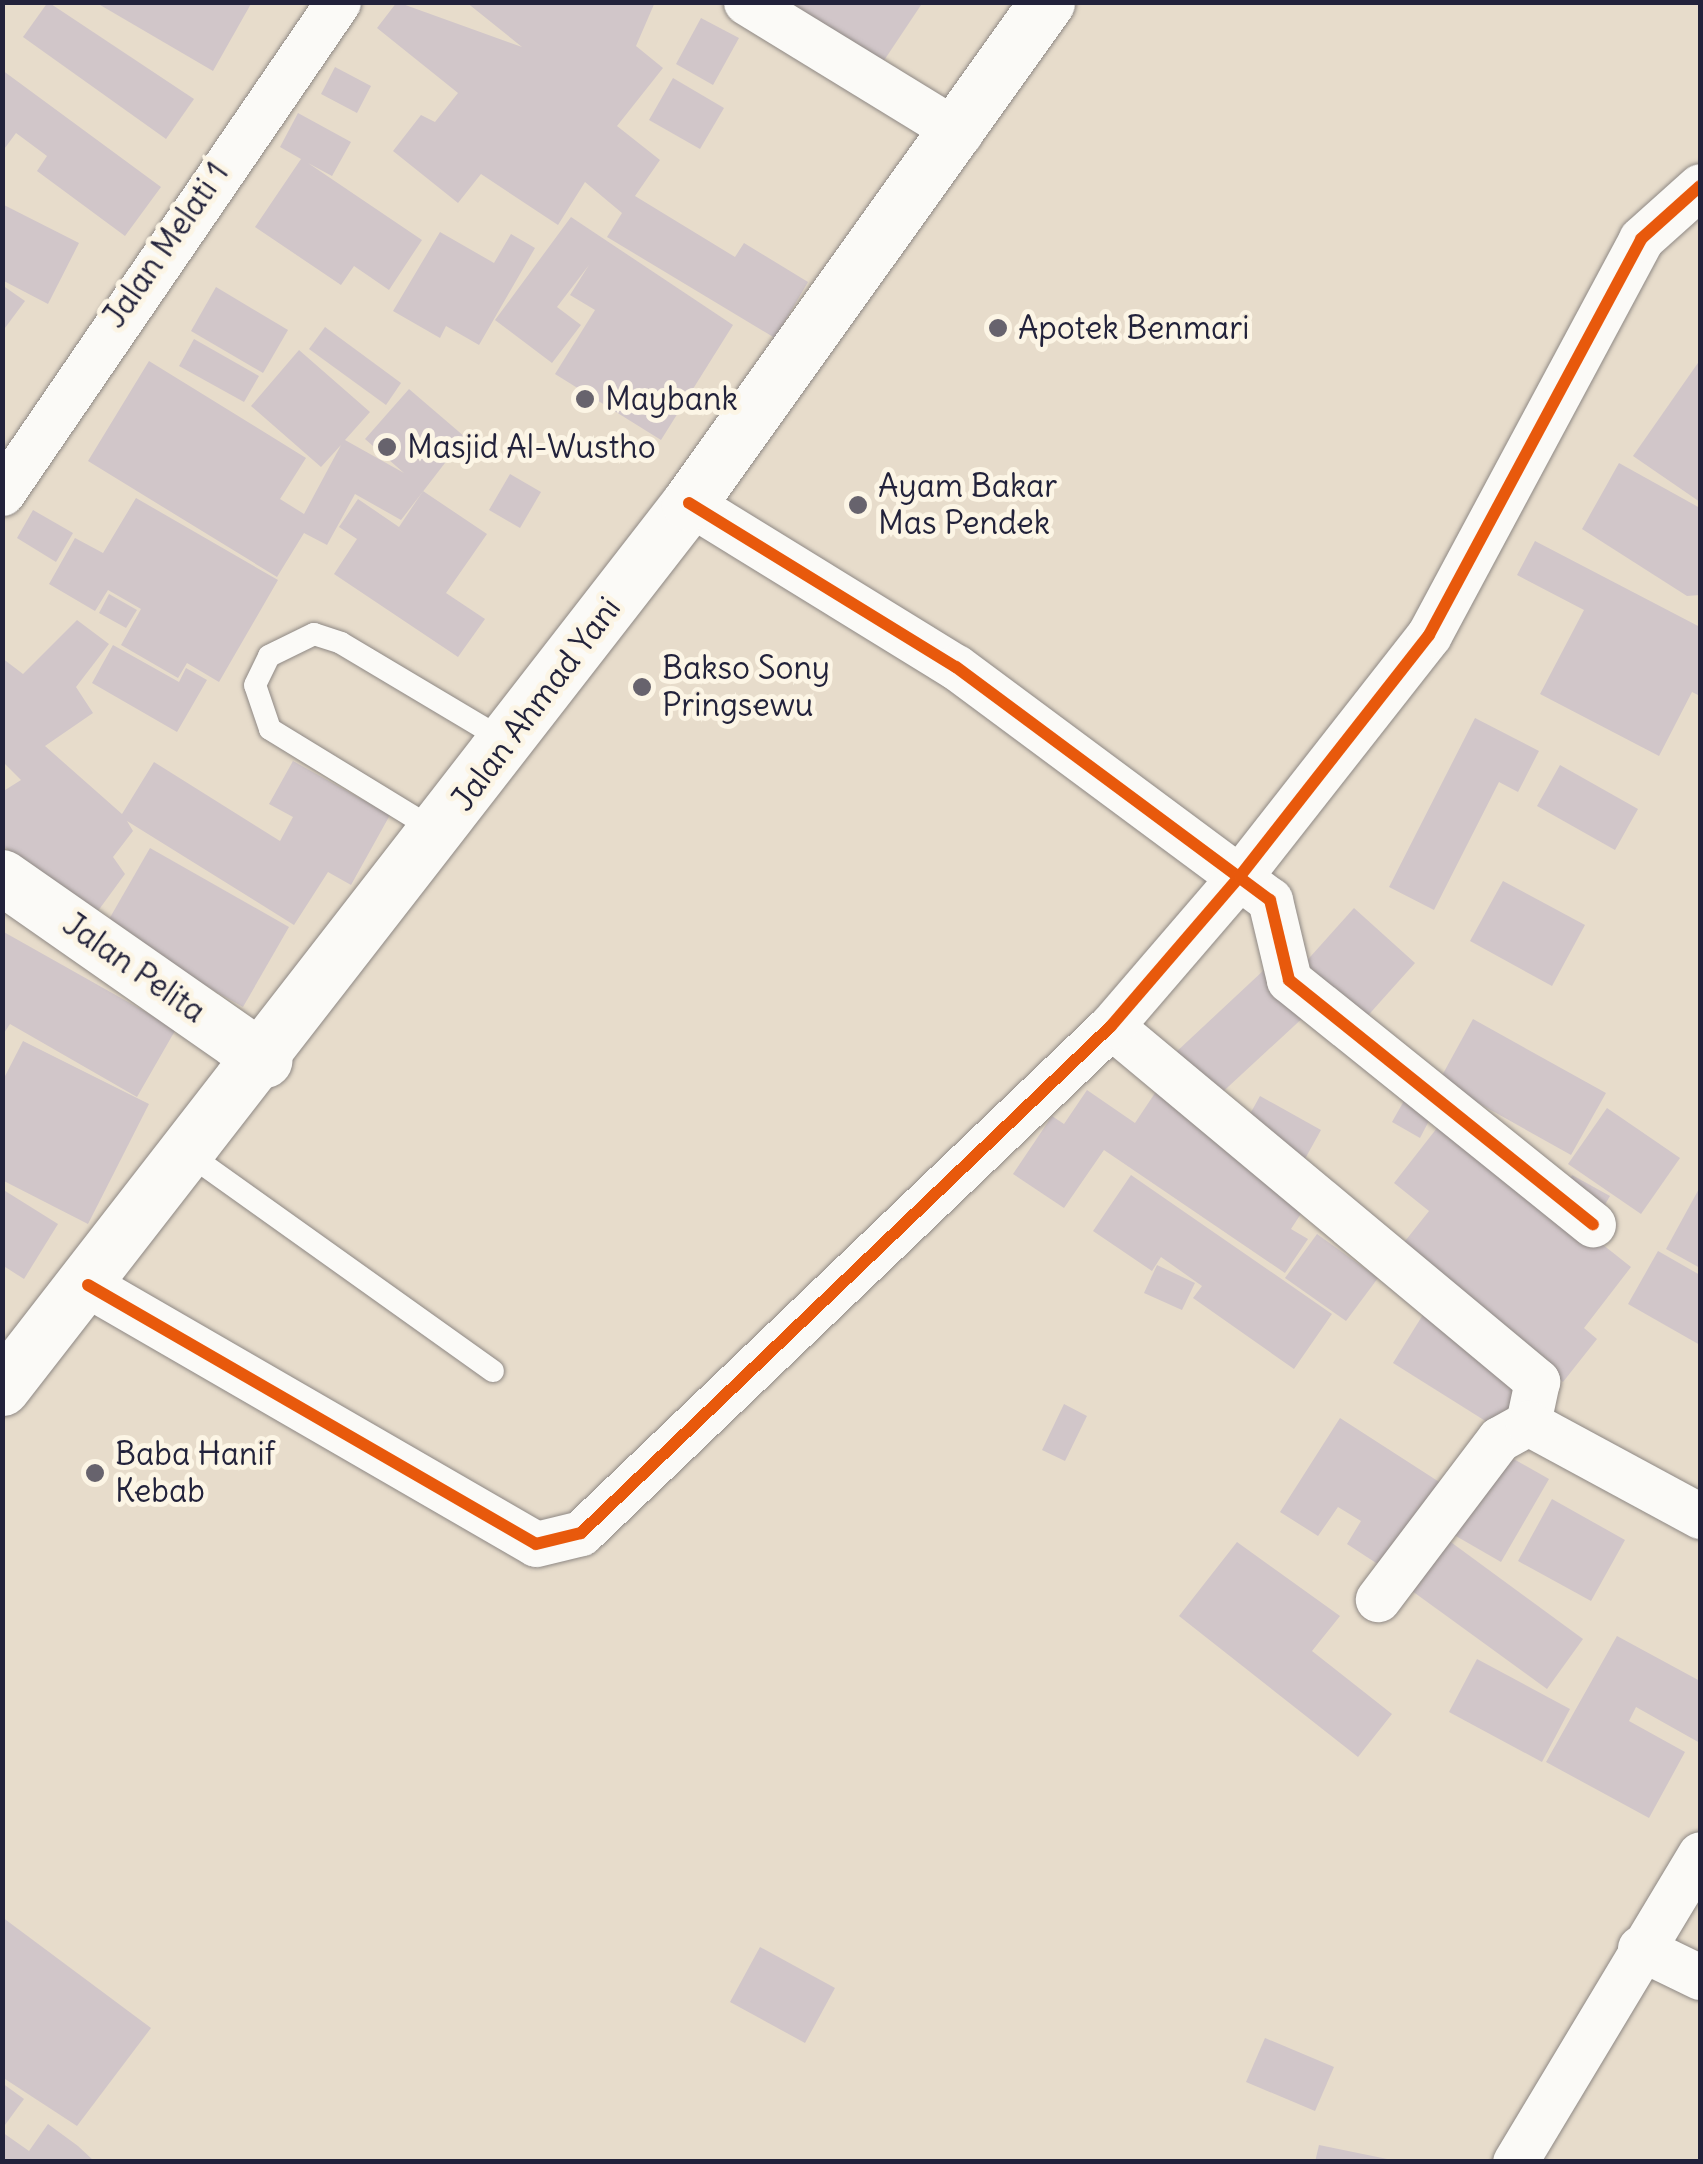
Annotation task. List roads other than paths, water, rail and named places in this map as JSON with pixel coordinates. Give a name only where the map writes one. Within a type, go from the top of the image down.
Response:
[{"type":"main road","name":"Jalan Ahmad Yani","points":[[2,1388],[264,1060],[689,503],[960,133],[1048,2]]},
{"type":"main road","name":"Jalan Pelita","points":[[2,877],[264,1060]]},
{"type":"street","name":"Jalan Melati 1","points":[[2,493],[338,2]]},
{"type":"street","points":[[746,2],[960,133]]},
{"type":"street","points":[[88,1285],[536,1544],[581,1534],[1111,1026],[1240,876],[1429,635],[1641,239],[1700,186]]},
{"type":"street","points":[[689,503],[956,667],[1240,876],[1270,900],[1289,980],[1594,1224]]},
{"type":"street","points":[[1111,1026],[1522,1364],[1537,1381],[1528,1422],[1498,1439],[1378,1599]]},
{"type":"street","points":[[1528,1422],[1700,1516]]},
{"type":"street","points":[[1515,2162],[1640,1948],[1700,1854]]},
{"type":"street","points":[[1640,1948],[1700,1977]]},
{"type":"lane","points":[[438,832],[270,729],[255,685],[269,656],[314,634],[341,643],[507,742]]},
{"type":"lane","points":[[190,1155],[493,1371]]},
{"type":"place","name":"Apotek Benmari","points":[[998,328]]},
{"type":"place","name":"Maybank","points":[[585,399]]},
{"type":"place","name":"Masjid Al-Wustho","points":[[387,447]]},
{"type":"place","name":"Ayam Bakar Mas Pendek","points":[[858,505]]},
{"type":"place","name":"Bakso Sony Pringsewu","points":[[642,687]]},
{"type":"place","name":"Baba Hanif Kebab","points":[[95,1473]]}]
